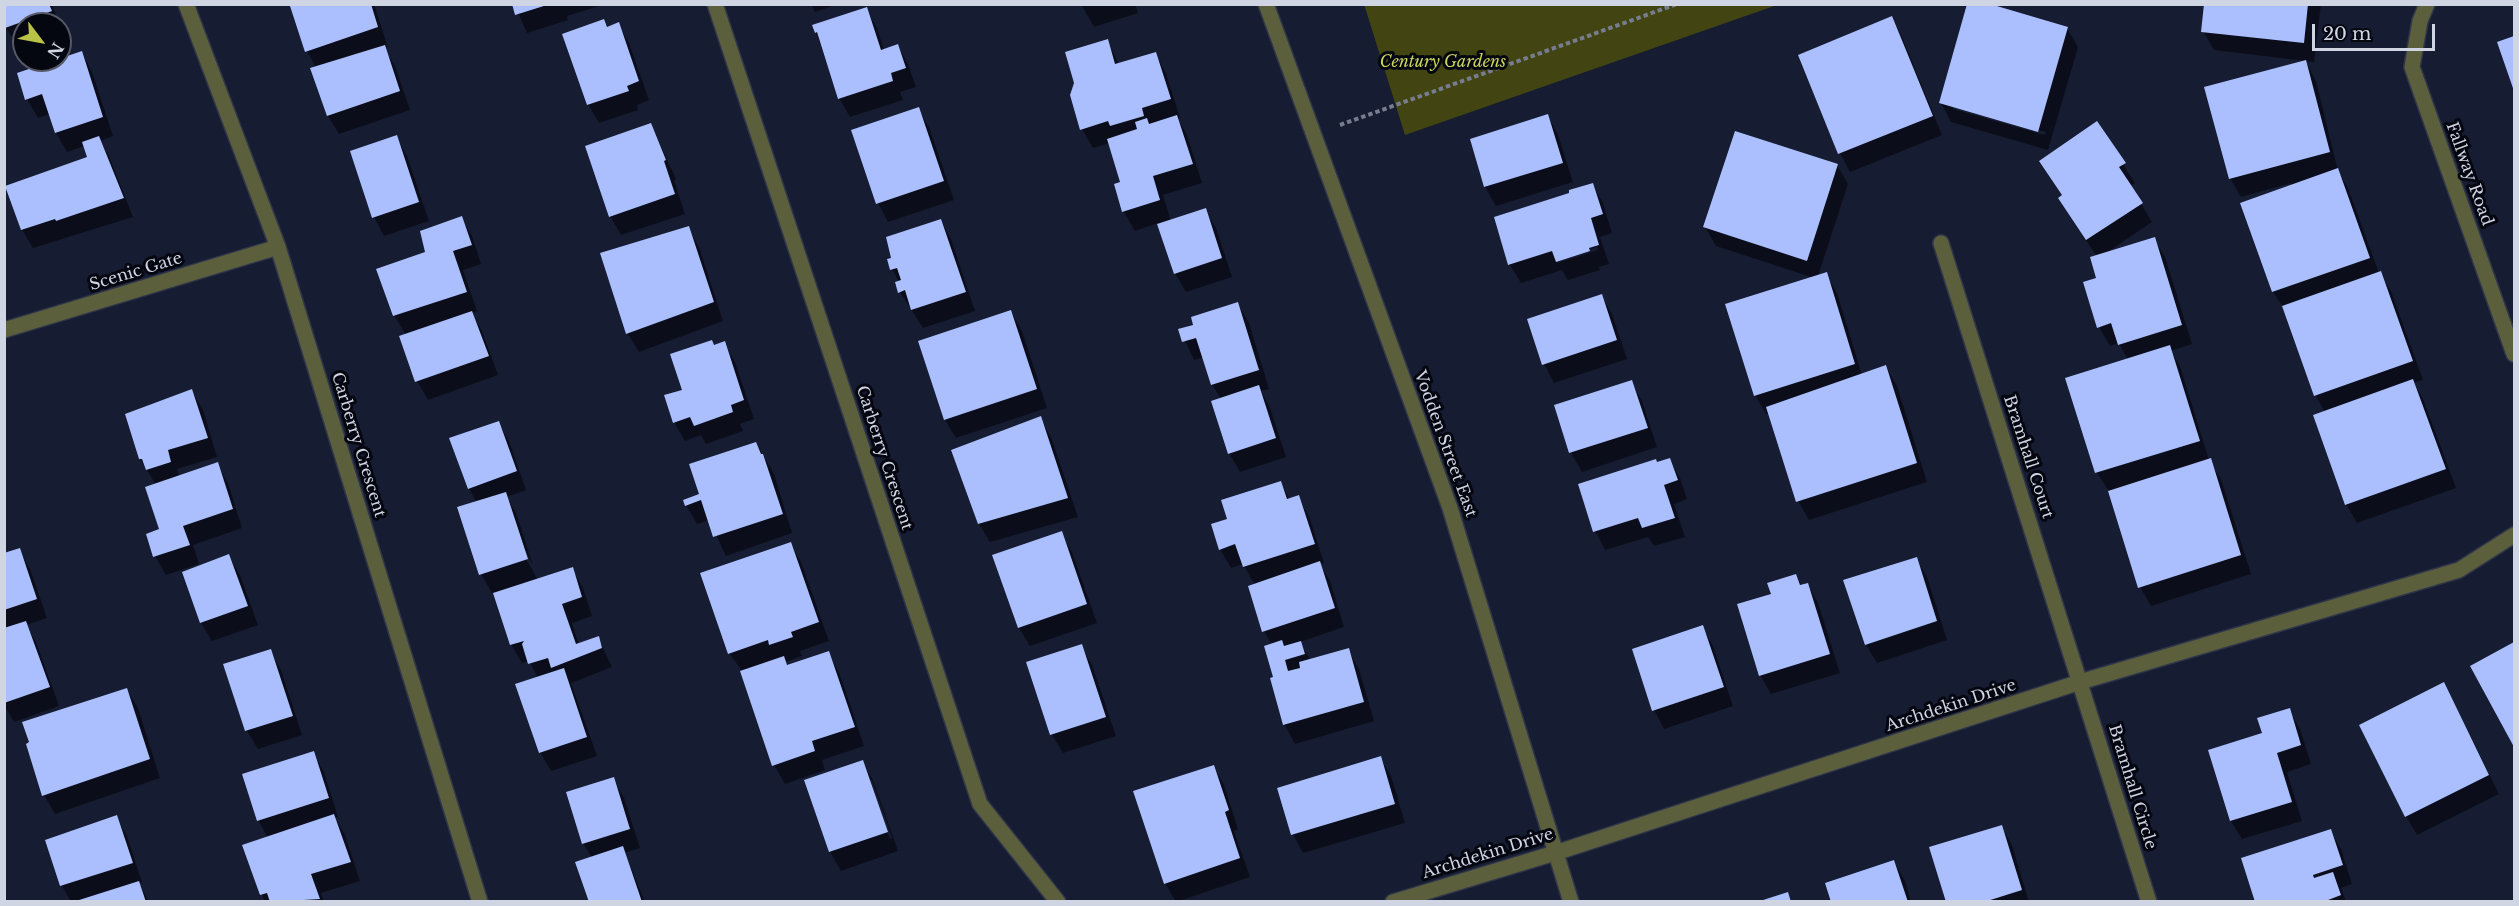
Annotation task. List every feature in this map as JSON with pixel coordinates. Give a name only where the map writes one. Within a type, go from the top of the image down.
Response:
[{"type":"street","name":"Carberry Crescent","points":[[186,4],[278,247],[480,902]]},
{"type":"street","name":"Carberry Crescent","points":[[715,4],[980,804],[1058,902]]},
{"type":"street","name":"Vodden Street East","points":[[1266,4],[1450,508],[1571,902]]},
{"type":"street","name":"Fallway Road","points":[[2427,4],[2420,21],[2412,67],[2514,354]]},
{"type":"street","name":"Bramhall Court","points":[[1941,243],[2080,682]]},
{"type":"street","name":"Scenic Gate","points":[[4,330],[278,247]]},
{"type":"street","name":"Archdekin Drive","points":[[1393,902],[1555,853],[2080,682],[2459,570],[2514,535]]},
{"type":"street","name":"Bramhall Circle","points":[[2080,682],[2149,902]]},
{"type":"path","points":[[1314,134],[1677,4]]},
{"type":"green space","name":"Century Gardens","points":[[1364,4],[1777,4],[1777,5],[1405,135]]},
{"type":"building","points":[[5,4],[49,4],[52,11],[49,12],[12,12],[12,25],[5,28]]},
{"type":"building","points":[[371,4],[378,27],[305,52],[290,6]]},
{"type":"building","points":[[512,4],[547,4],[547,5],[515,15]]},
{"type":"building","points":[[1967,4],[1990,4],[2068,27],[2038,132],[1939,103]]},
{"type":"building","points":[[2204,4],[2308,4],[2304,43],[2201,32]]},
{"type":"building","points":[[867,7],[881,50],[898,44],[906,68],[891,73],[893,81],[838,99],[817,32],[815,33],[812,25]]},
{"type":"building","points":[[1892,16],[1933,116],[1838,154],[1798,55]]},
{"type":"building","points":[[604,19],[607,27],[619,22],[639,81],[627,86],[629,91],[587,105],[562,34]]},
{"type":"building","points":[[2514,36],[2514,91],[2497,42]]},
{"type":"building","points":[[1108,39],[1115,64],[1156,52],[1171,99],[1142,108],[1144,116],[1110,126],[1108,121],[1080,130],[1070,95],[1074,83],[1065,52]]},
{"type":"building","points":[[385,45],[400,91],[327,116],[310,68]]},
{"type":"building","points":[[82,51],[103,117],[55,133],[42,94],[25,100],[17,73],[72,72],[72,54]]},
{"type":"building","points":[[2306,60],[2330,152],[2229,179],[2204,87]]},
{"type":"building","points":[[919,107],[944,181],[876,204],[851,130]]},
{"type":"building","points":[[1548,114],[1563,163],[1484,187],[1470,139]]},
{"type":"building","points":[[1177,115],[1193,164],[1153,176],[1160,200],[1122,212],[1114,184],[1120,182],[1107,139],[1137,129],[1135,122],[1147,118],[1149,124]]},
{"type":"building","points":[[2097,121],[2126,163],[2119,167],[2143,203],[2086,240],[2058,198],[2062,195],[2039,161]]},
{"type":"building","points":[[651,123],[666,160],[664,161],[675,194],[609,217],[585,146]]},
{"type":"building","points":[[1735,131],[1838,164],[1807,261],[1703,227]]},
{"type":"building","points":[[397,135],[419,202],[372,218],[350,151]]},
{"type":"building","points":[[99,136],[124,198],[21,230],[5,186],[87,157],[82,142]]},
{"type":"building","points":[[2338,168],[2370,258],[2272,292],[2240,203]]},
{"type":"building","points":[[1593,183],[1603,214],[1591,218],[1599,245],[1589,248],[1590,251],[1556,262],[1552,251],[1508,265],[1494,217]]},
{"type":"building","points":[[1206,208],[1222,258],[1174,274],[1157,224]]},
{"type":"building","points":[[462,216],[472,245],[453,251],[467,292],[393,316],[376,269],[425,252],[420,231]]},
{"type":"building","points":[[941,219],[966,292],[911,310],[905,290],[898,293],[895,282],[901,280],[897,268],[890,270],[887,259],[891,258],[886,237]]},
{"type":"building","points":[[689,226],[714,302],[626,334],[600,253]]},
{"type":"building","points":[[2155,237],[2182,325],[2118,345],[2111,323],[2097,328],[2083,282],[2096,278],[2090,257]]},
{"type":"building","points":[[2381,271],[2413,361],[2314,396],[2282,306]]},
{"type":"building","points":[[1827,272],[1855,364],[1754,396],[1725,304]]},
{"type":"building","points":[[1602,294],[1617,340],[1542,365],[1527,319]]},
{"type":"building","points":[[1238,302],[1259,370],[1211,385],[1196,338],[1182,342],[1178,329],[1193,325],[1191,317]]},
{"type":"building","points":[[1011,310],[1037,389],[944,420],[918,341]]},
{"type":"building","points":[[472,311],[489,356],[415,382],[399,336]]},
{"type":"building","points":[[712,340],[714,345],[725,341],[744,400],[731,405],[733,412],[694,426],[690,417],[673,423],[664,395],[682,390],[670,354]]},
{"type":"building","points":[[2170,345],[2200,441],[2095,473],[2065,378]]},
{"type":"building","points":[[1886,365],[1917,463],[1796,502],[1766,407]]},
{"type":"building","points":[[2413,379],[2446,469],[2345,505],[2313,415]]},
{"type":"building","points":[[1632,380],[1648,428],[1569,453],[1554,405]]},
{"type":"building","points":[[1259,385],[1276,438],[1228,454],[1211,401]]},
{"type":"building","points":[[192,389],[208,438],[168,450],[171,462],[146,470],[142,459],[139,459],[125,414]]},
{"type":"building","points":[[1041,416],[1068,498],[978,524],[951,450]]},
{"type":"building","points":[[499,421],[517,471],[468,489],[449,438]]},
{"type":"building","points":[[756,442],[763,454],[783,514],[713,537],[701,500],[685,506],[683,500],[699,494],[689,464]]},
{"type":"building","points":[[1670,458],[1678,480],[1664,485],[1675,518],[1642,528],[1638,518],[1593,532],[1578,484],[1656,459],[1657,462]]},
{"type":"building","points":[[2211,458],[2241,555],[2138,588],[2108,491]]},
{"type":"building","points":[[218,462],[233,509],[183,526],[190,545],[153,557],[146,534],[159,529],[145,487]]},
{"type":"building","points":[[1281,481],[1287,499],[1299,495],[1315,544],[1243,567],[1235,544],[1219,550],[1211,524],[1227,519],[1221,500]]},
{"type":"building","points":[[506,492],[528,559],[479,575],[457,507]]},
{"type":"building","points":[[1062,531],[1087,604],[1018,628],[992,555]]},
{"type":"building","points":[[791,542],[819,622],[791,632],[793,637],[769,645],[768,640],[728,654],[700,573]]},
{"type":"building","points":[[20,548],[37,599],[4,610],[4,553]]},
{"type":"building","points":[[229,554],[248,606],[200,623],[182,572]]},
{"type":"building","points":[[1917,557],[1937,621],[1865,645],[1843,580]]},
{"type":"building","points":[[1320,561],[1335,608],[1262,632],[1248,586]]},
{"type":"building","points":[[573,567],[582,597],[562,604],[576,644],[599,636],[602,648],[551,668],[548,658],[528,664],[522,644],[524,641],[510,645],[493,593]]},
{"type":"building","points":[[1796,574],[1800,585],[1808,583],[1830,654],[1759,676],[1737,604],[1771,594],[1767,583]]},
{"type":"building","points":[[26,621],[50,687],[4,703],[4,628]]},
{"type":"building","points":[[1703,625],[1724,687],[1652,711],[1632,649]]},
{"type":"building","points":[[1282,640],[1284,646],[1301,641],[1305,654],[1285,660],[1288,671],[1300,668],[1299,662],[1349,648],[1364,702],[1283,725],[1264,646]]},
{"type":"building","points":[[2514,642],[2514,747],[2470,666]]},
{"type":"building","points":[[1082,644],[1106,717],[1050,735],[1026,662]]},
{"type":"building","points":[[271,649],[293,716],[245,731],[223,664]]},
{"type":"building","points":[[829,651],[855,727],[812,741],[815,751],[772,766],[740,671],[784,656],[787,665]]},
{"type":"building","points":[[564,668],[587,737],[539,753],[515,684]]},
{"type":"building","points":[[2444,682],[2489,775],[2405,817],[2359,725]]},
{"type":"building","points":[[127,688],[150,759],[42,796],[26,744],[29,742],[22,722]]},
{"type":"building","points":[[2290,708],[2301,745],[2277,753],[2292,802],[2230,821],[2208,750],[2262,733],[2257,718]]},
{"type":"building","points":[[314,751],[329,798],[257,821],[242,774]]},
{"type":"building","points":[[1381,756],[1395,804],[1291,835],[1277,788]]},
{"type":"building","points":[[863,760],[888,832],[829,852],[804,780]]},
{"type":"building","points":[[1214,765],[1229,810],[1225,812],[1240,858],[1164,884],[1133,791]]},
{"type":"building","points":[[614,777],[630,829],[582,844],[566,792]]},
{"type":"building","points":[[334,814],[351,862],[311,874],[320,899],[270,902],[267,893],[260,895],[242,845]]},
{"type":"building","points":[[117,815],[133,863],[60,886],[45,840]]},
{"type":"building","points":[[2002,825],[2022,890],[1984,902],[1946,902],[1929,847]]},
{"type":"building","points":[[2331,829],[2343,865],[2313,875],[2314,878],[2333,872],[2341,895],[2323,902],[2255,902],[2241,858]]},
{"type":"building","points":[[623,846],[642,902],[589,902],[575,862]]},
{"type":"building","points":[[1894,860],[1908,902],[1831,902],[1825,883]]},
{"type":"building","points":[[139,881],[146,902],[76,902],[76,901]]},
{"type":"building","points":[[1788,892],[1791,902],[1760,902],[1760,901]]}]
